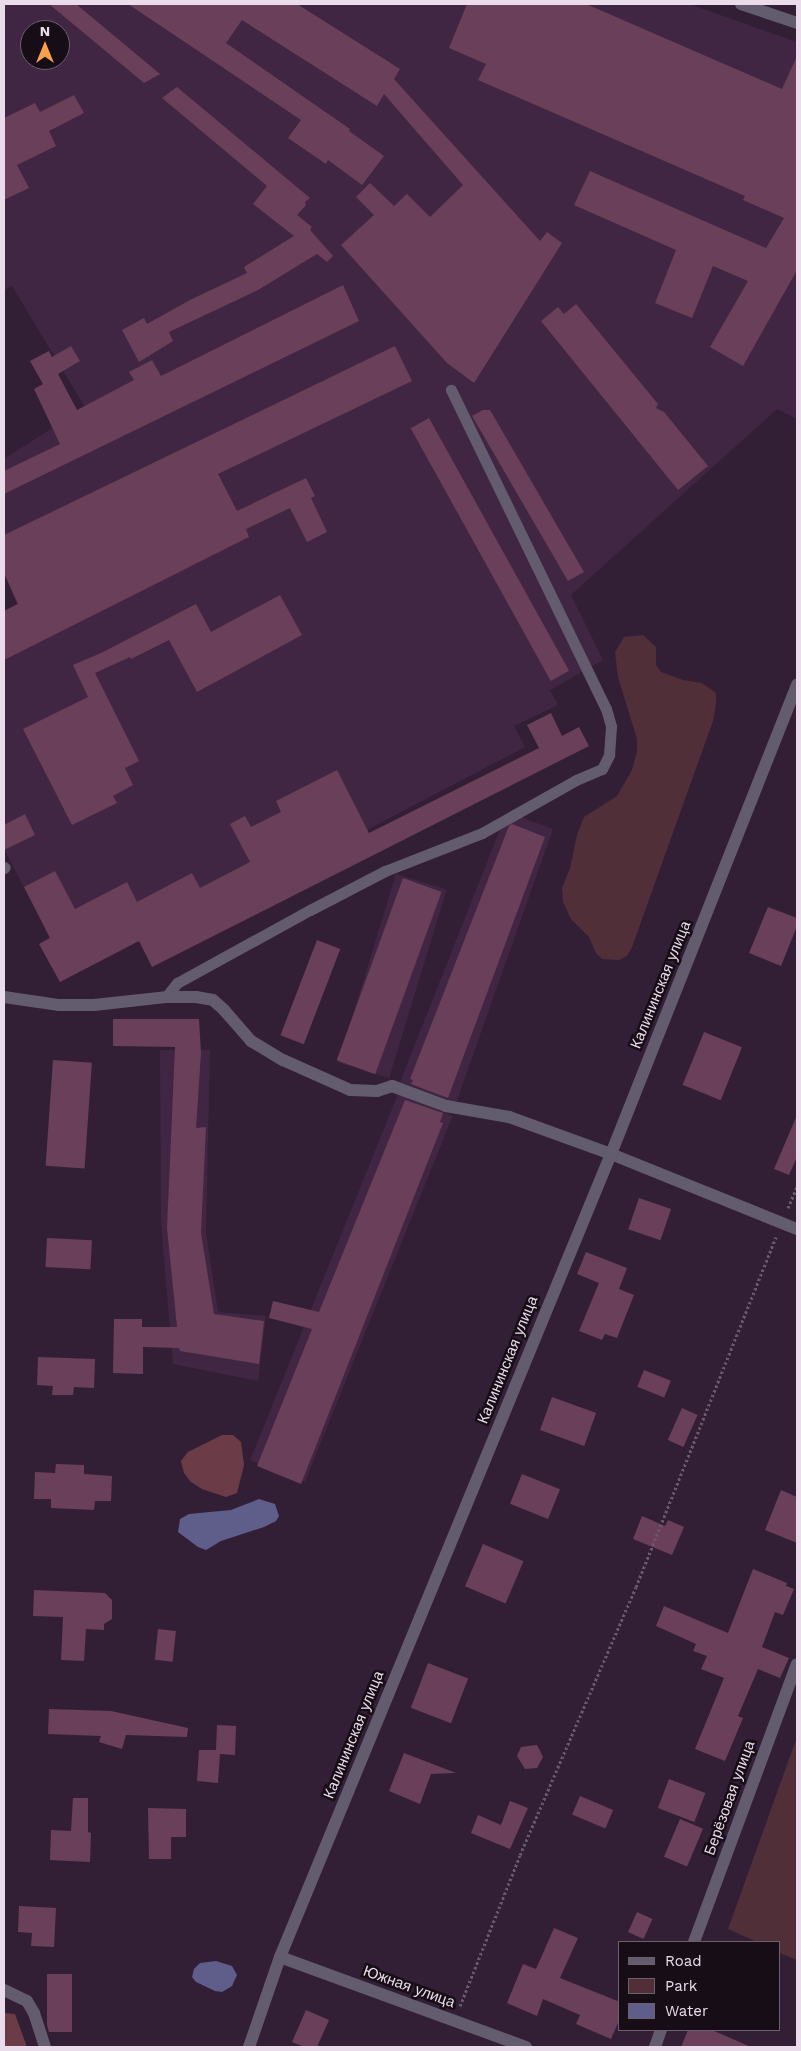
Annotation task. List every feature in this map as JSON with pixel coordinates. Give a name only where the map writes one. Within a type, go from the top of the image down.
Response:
[{"type":"street","points":[[741,4],[797,23]]},
{"type":"street","name":"Калининская улица","points":[[249,2047],[280,1956],[611,1154],[797,685]]},
{"type":"street","points":[[4,997],[59,1005],[94,1005],[166,997],[196,997],[213,1000],[251,1041],[283,1060],[350,1090],[378,1091],[392,1086],[446,1106],[509,1118],[611,1154],[797,1229]]},
{"type":"street","name":"Берёзовая улица","points":[[694,1941],[797,1664]]},
{"type":"street","name":"Южная улица","points":[[280,1956],[526,2047]]},
{"type":"street","points":[[4,1990],[27,2001],[34,2013],[45,2047]]},
{"type":"street","points":[[655,2047],[661,2031]]},
{"type":"lane","points":[[166,997],[176,983],[310,910],[386,871],[482,833],[576,780],[602,768],[609,755],[610,726],[606,710],[450,390]]},
{"type":"path","points":[[454,2020],[520,1855],[636,1587],[797,1187]]},
{"type":"shaded area","points":[[4,4],[689,4],[797,42],[797,419],[777,409],[571,595],[603,660],[550,690],[558,705],[514,726],[525,747],[298,866],[157,931],[60,982],[39,944],[50,937],[4,849],[4,611],[17,604],[4,573],[4,459],[85,407],[12,286],[4,290]]},
{"type":"shaded area","points":[[507,812],[553,829],[456,1103],[400,1082]]},
{"type":"shaded area","points":[[396,874],[447,889],[389,1078],[338,1062]]},
{"type":"shaded area","points":[[160,1050],[210,1050],[206,1232],[218,1312],[266,1316],[258,1381],[173,1364],[161,1223]]},
{"type":"shaded area","points":[[398,1094],[453,1116],[305,1482],[250,1460]]},
{"type":"shaded area","points":[[222,1435],[233,1435],[241,1442],[244,1465],[237,1493],[226,1497],[202,1489],[191,1482],[184,1473],[181,1461],[188,1452]]},
{"type":"shaded area","points":[[4,2013],[15,2014],[27,2047],[4,2047]]},
{"type":"green space","points":[[643,635],[656,647],[656,665],[661,672],[683,680],[702,683],[716,693],[716,704],[713,721],[632,947],[627,956],[619,960],[602,959],[596,953],[589,937],[571,919],[563,902],[562,888],[570,868],[577,835],[584,817],[617,796],[632,770],[637,751],[637,739],[618,677],[615,652],[624,637]]},
{"type":"green space","points":[[797,1737],[797,1960],[781,1953],[781,1941],[755,1941],[728,1929]]},
{"type":"water","points":[[259,1499],[275,1504],[279,1516],[276,1521],[264,1527],[221,1541],[206,1550],[198,1547],[178,1532],[180,1519],[189,1514],[231,1510]]},
{"type":"water","points":[[216,1961],[232,1966],[237,1975],[232,1986],[222,1992],[215,1991],[196,1982],[192,1977],[194,1969],[200,1963]]},
{"type":"building","points":[[49,4],[76,4],[160,74],[144,83]]},
{"type":"building","points":[[128,4],[297,4],[400,69],[394,79],[540,241],[547,232],[562,243],[474,383],[447,363],[341,245],[374,215],[356,197],[370,183],[394,206],[407,194],[430,217],[463,185],[384,94],[377,106],[242,20],[226,43],[350,129],[349,131],[384,156],[362,185],[328,160],[326,164],[288,138],[301,120]]},
{"type":"building","points":[[467,4],[586,4],[782,89],[797,56],[797,270],[743,366],[710,347],[748,281],[713,266],[692,318],[655,303],[676,250],[574,205],[590,171],[766,248],[784,218],[743,200],[745,196],[478,80],[486,64],[449,48]]},
{"type":"building","points":[[177,87],[310,198],[305,202],[306,205],[297,215],[312,227],[310,230],[333,256],[327,262],[317,254],[258,290],[169,332],[173,341],[139,362],[122,330],[144,318],[147,324],[190,300],[247,273],[244,267],[294,236],[253,204],[267,186],[162,98]]},
{"type":"building","points":[[74,95],[84,113],[49,131],[56,146],[17,165],[29,188],[4,200],[4,118],[35,103],[40,112]]},
{"type":"building","points":[[343,285],[359,321],[4,494],[4,471],[60,444],[34,389],[43,384],[30,361],[49,351],[52,357],[71,346],[80,361],[58,374],[77,410],[134,380],[129,372],[152,360],[161,376]]},
{"type":"building","points":[[576,304],[658,404],[656,408],[664,412],[708,466],[678,490],[541,321],[558,307],[564,314]]},
{"type":"building","points":[[395,346],[412,381],[218,474],[237,511],[306,478],[315,496],[311,498],[327,532],[307,542],[290,508],[246,529],[249,537],[4,660],[4,611],[18,604],[4,573],[4,535]]},
{"type":"building","points":[[483,410],[490,410],[584,572],[568,581],[472,416]]},
{"type":"building","points":[[429,418],[569,671],[551,681],[411,428]]},
{"type":"building","points":[[280,595],[302,635],[197,692],[169,640],[131,659],[130,657],[95,673],[139,761],[125,768],[133,785],[113,796],[117,803],[72,825],[23,729],[88,697],[73,665],[101,653],[196,604],[211,632]]},
{"type":"building","points":[[551,713],[562,736],[579,727],[589,746],[152,967],[139,941],[60,982],[39,944],[50,938],[24,887],[55,871],[75,909],[127,882],[137,902],[192,873],[200,888],[250,862],[230,824],[245,816],[251,827],[281,812],[276,801],[337,770],[369,833],[539,748],[527,725]]},
{"type":"building","points":[[25,814],[35,835],[4,850],[4,825]]},
{"type":"building","points":[[512,824],[545,837],[448,1098],[411,1084],[413,1080],[410,1079],[509,826]]},
{"type":"building","points":[[403,878],[442,892],[375,1074],[337,1060]]},
{"type":"building","points":[[768,907],[797,918],[797,926],[781,966],[749,953]]},
{"type":"building","points":[[317,940],[340,949],[304,1044],[280,1035]]},
{"type":"building","points":[[113,1019],[199,1019],[201,1053],[196,1128],[206,1127],[201,1233],[214,1314],[264,1321],[259,1364],[180,1351],[179,1348],[143,1347],[143,1374],[113,1373],[114,1319],[142,1319],[142,1327],[177,1327],[167,1228],[175,1047],[113,1046]]},
{"type":"building","points":[[704,1032],[742,1047],[721,1100],[683,1085]]},
{"type":"building","points":[[53,1060],[92,1063],[85,1168],[46,1166]]},
{"type":"building","points":[[405,1100],[443,1113],[440,1122],[443,1123],[301,1484],[257,1466],[312,1329],[269,1318],[273,1301],[319,1312]]},
{"type":"building","points":[[797,1115],[797,1157],[789,1175],[774,1169]]},
{"type":"building","points":[[639,1198],[671,1209],[660,1240],[628,1229]]},
{"type":"building","points":[[47,1238],[92,1240],[90,1269],[45,1267]]},
{"type":"building","points":[[586,1252],[627,1268],[619,1289],[634,1295],[617,1338],[605,1334],[602,1340],[579,1331],[599,1283],[577,1274]]},
{"type":"building","points":[[38,1357],[95,1359],[94,1388],[74,1387],[73,1395],[52,1395],[53,1386],[37,1385]]},
{"type":"building","points":[[644,1370],[671,1381],[664,1398],[637,1387]]},
{"type":"building","points":[[552,1397],[596,1413],[584,1446],[540,1430]]},
{"type":"building","points":[[682,1408],[698,1415],[683,1447],[668,1440]]},
{"type":"building","points":[[56,1464],[84,1465],[84,1474],[112,1476],[111,1501],[95,1501],[94,1510],[51,1508],[51,1499],[34,1499],[35,1472],[55,1473]]},
{"type":"building","points":[[522,1474],[560,1489],[548,1519],[510,1504]]},
{"type":"building","points":[[781,1490],[797,1497],[797,1543],[765,1530]]},
{"type":"building","points":[[642,1516],[665,1526],[668,1520],[684,1527],[672,1555],[633,1539]]},
{"type":"building","points":[[483,1544],[524,1561],[506,1604],[465,1586]]},
{"type":"building","points":[[753,1569],[787,1583],[786,1586],[794,1589],[783,1615],[775,1612],[762,1647],[789,1658],[780,1678],[758,1669],[738,1716],[743,1718],[725,1761],[695,1749],[724,1678],[701,1669],[707,1656],[693,1651],[696,1644],[656,1626],[664,1606],[728,1633]]},
{"type":"building","points":[[34,1590],[105,1593],[112,1600],[112,1619],[104,1624],[104,1630],[86,1629],[84,1661],[61,1660],[63,1617],[33,1616]]},
{"type":"building","points":[[158,1629],[176,1631],[173,1662],[155,1660]]},
{"type":"building","points":[[428,1663],[468,1678],[451,1723],[411,1708]]},
{"type":"building","points":[[49,1709],[111,1711],[188,1728],[187,1737],[126,1735],[122,1749],[99,1742],[101,1736],[48,1734]]},
{"type":"building","points":[[217,1725],[236,1726],[235,1755],[220,1754],[218,1783],[197,1781],[199,1750],[216,1750]]},
{"type":"building","points":[[537,1745],[543,1757],[537,1768],[525,1769],[517,1756],[521,1747]]},
{"type":"building","points":[[404,1753],[456,1773],[431,1774],[420,1804],[389,1791]]},
{"type":"building","points":[[669,1779],[705,1793],[694,1822],[658,1808]]},
{"type":"building","points":[[580,1796],[613,1810],[605,1828],[572,1814]]},
{"type":"building","points":[[73,1798],[88,1798],[88,1832],[91,1833],[90,1862],[50,1860],[51,1830],[71,1831]]},
{"type":"building","points":[[510,1801],[528,1808],[510,1849],[471,1833],[478,1815],[501,1825]]},
{"type":"building","points":[[148,1808],[186,1809],[186,1837],[171,1837],[171,1859],[149,1859]]},
{"type":"building","points":[[680,1819],[703,1829],[687,1867],[664,1857]]},
{"type":"building","points":[[19,1906],[56,1908],[54,1947],[31,1946],[32,1933],[18,1932]]},
{"type":"building","points":[[637,1912],[653,1919],[644,1939],[628,1932]]},
{"type":"building","points":[[554,1928],[578,1938],[560,1978],[618,2001],[618,2023],[611,2039],[576,2024],[580,2015],[543,1999],[537,2016],[507,2003],[523,1964],[536,1969]]},
{"type":"building","points":[[47,1974],[72,1974],[72,2032],[49,2032],[47,2025]]},
{"type":"building","points":[[306,2010],[329,2020],[317,2047],[304,2047],[292,2042]]},
{"type":"building","points":[[688,2031],[714,2031],[751,2047],[681,2047]]}]
